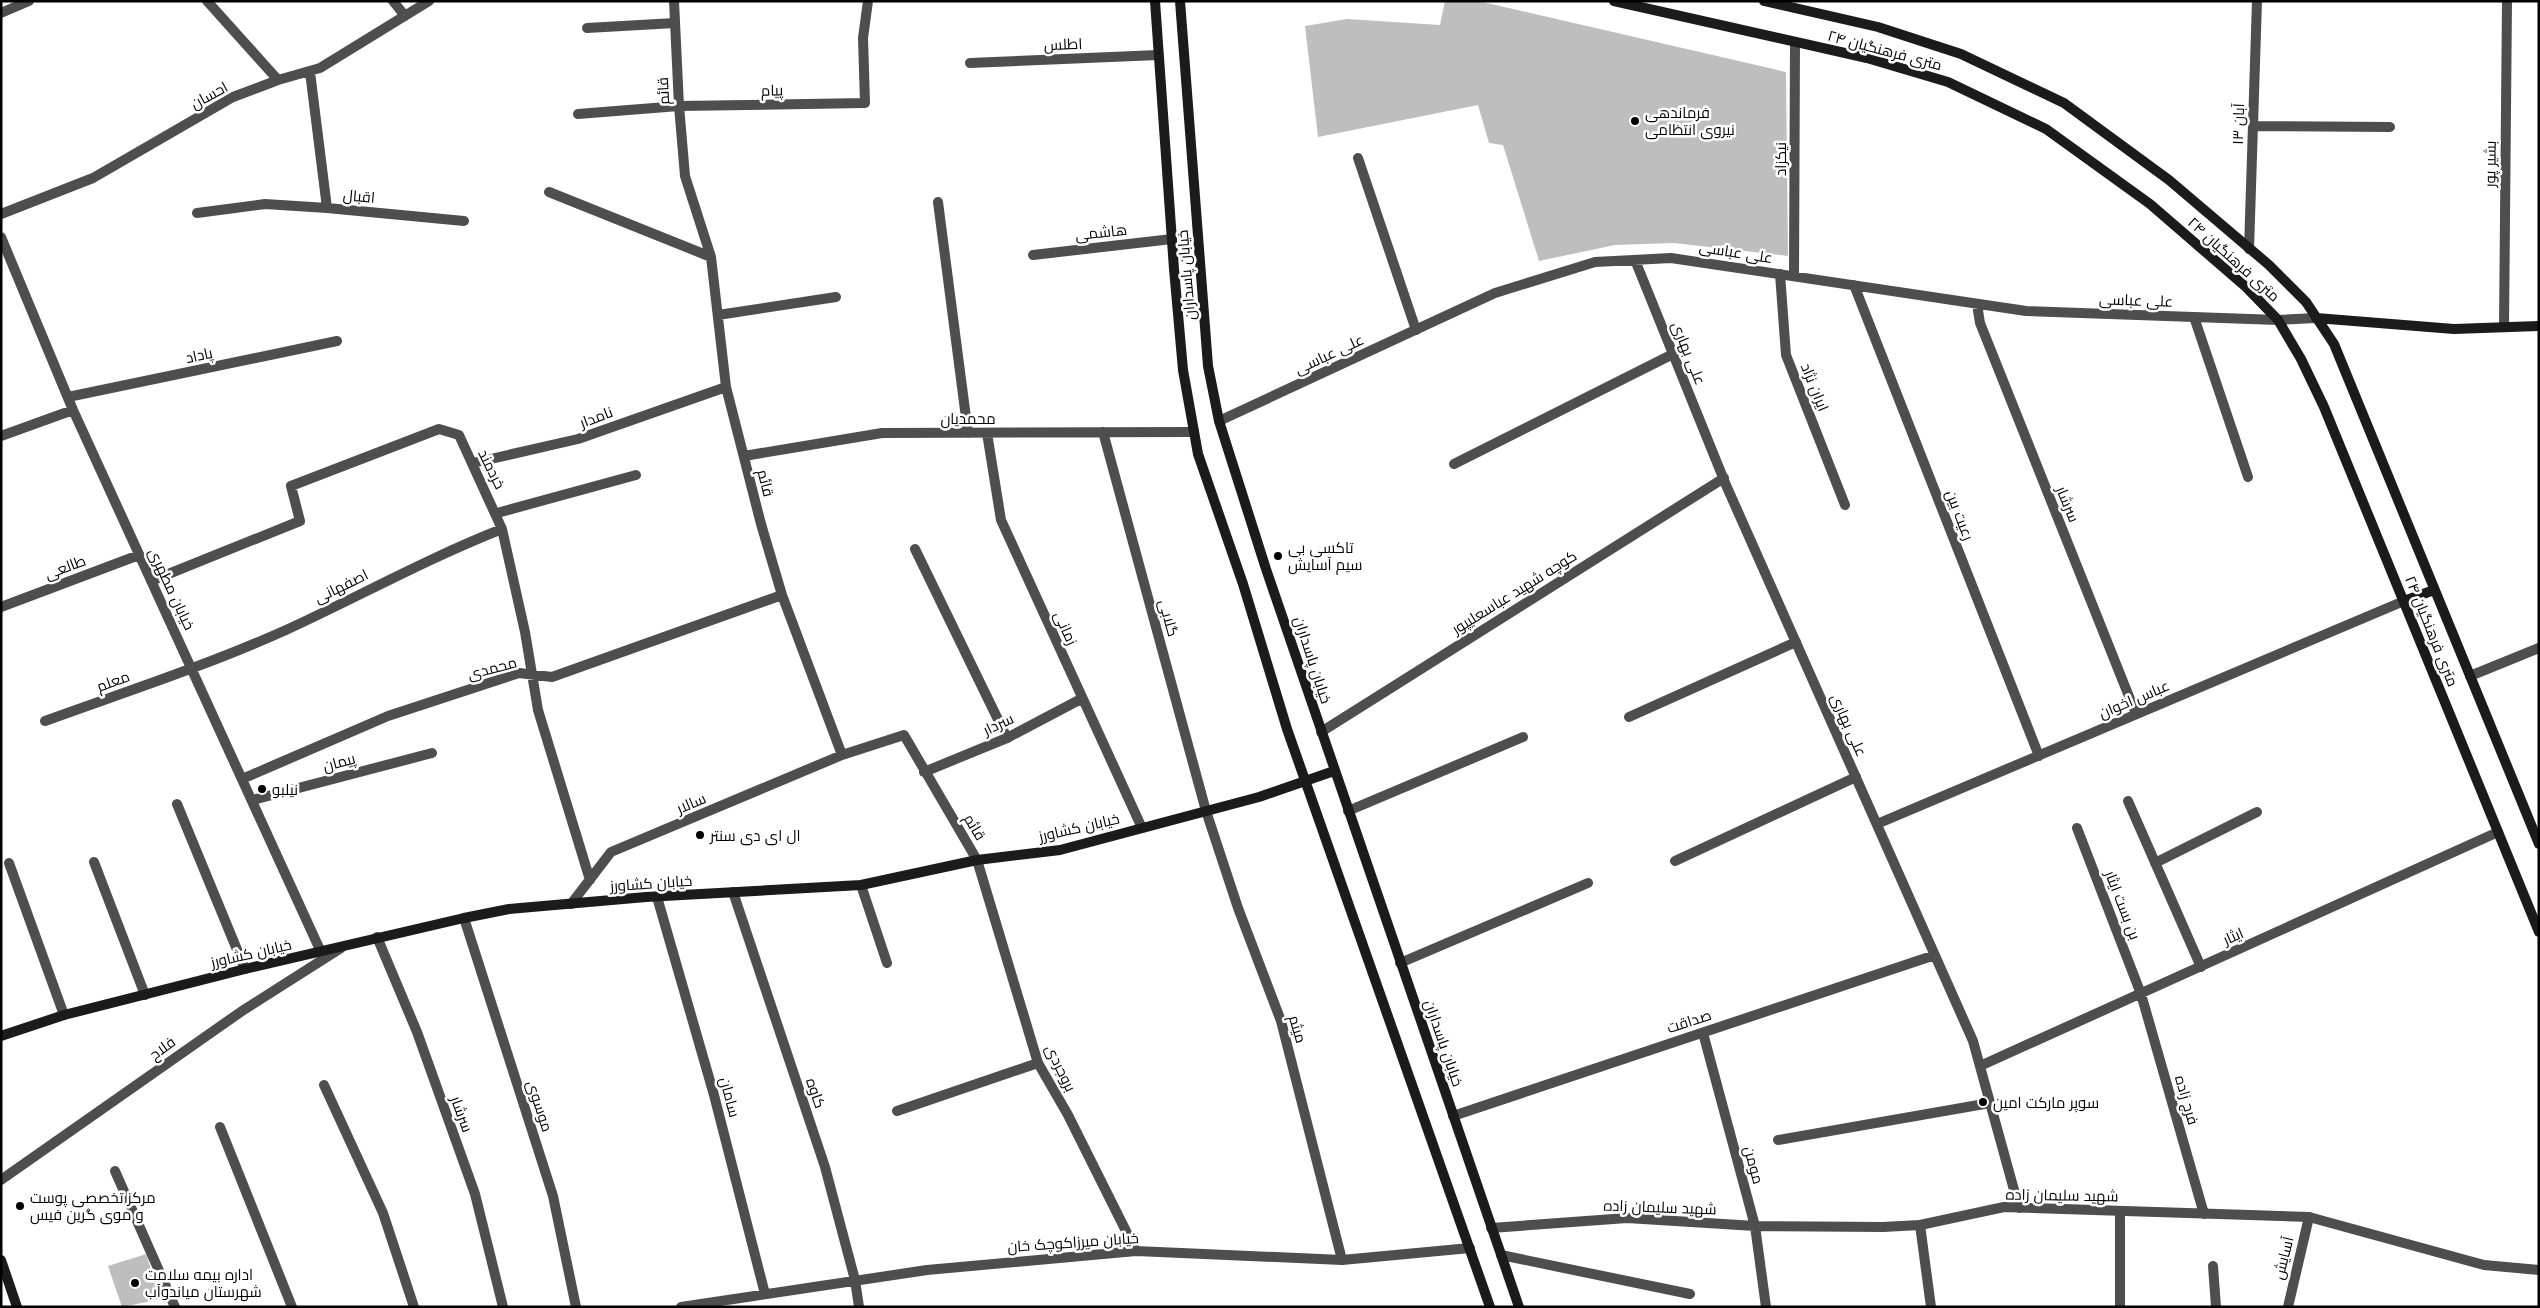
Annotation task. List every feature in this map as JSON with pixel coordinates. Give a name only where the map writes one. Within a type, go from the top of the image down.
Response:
[{"type":"main road","name":"خیابان پاسداران","points":[[1155,1],[1183,370],[1198,454],[1243,584],[1287,729],[1490,1307]]},
{"type":"main road","name":"خیابان پاسداران","points":[[1180,1],[1208,366],[1219,421],[1334,771],[1519,1307]]},
{"type":"main road","name":"۲۴ متری فرهنگیان","points":[[1614,1],[1867,58],[1948,82],[2046,129],[2150,204],[2246,288],[2278,320],[2301,359],[2324,407],[2539,932]]},
{"type":"main road","name":"۲۴ متری فرهنگیان","points":[[1764,1],[1787,4],[1878,27],[1961,54],[2064,103],[2169,180],[2249,249],[2306,302],[2334,344],[2539,844]]},
{"type":"main road","points":[[2316,318],[2454,329],[2539,326]]},
{"type":"main road","points":[[2404,601],[2434,590]]},
{"type":"main road","name":"خیابان کشاورز","points":[[1,1036],[64,1015],[377,937],[464,918],[509,910],[571,904],[861,885],[977,860],[1060,850],[1259,797],[1334,771]]},
{"type":"main road","points":[[1,1260],[17,1307]]},
{"type":"street","points":[[1,13],[29,1]]},
{"type":"street","points":[[207,1],[278,80]]},
{"type":"street","points":[[393,1],[406,16]]},
{"type":"street","name":"احسان","points":[[1,214],[93,178],[233,97],[278,80],[320,68],[429,1]]},
{"type":"street","name":"قائم","points":[[674,1],[679,106],[685,176],[711,257],[726,387],[782,595],[842,756],[904,735],[977,860]]},
{"type":"street","name":"پیام","points":[[578,114],[679,106],[865,103],[862,38],[868,1]]},
{"type":"street","name":"۱۳ آبان","points":[[2249,249],[2257,1]]},
{"type":"street","name":"بشیر پور","points":[[2504,327],[2507,1]]},
{"type":"street","points":[[587,28],[675,23]]},
{"type":"street","name":"نیکزاد","points":[[1794,276],[1795,42]]},
{"type":"street","name":"اطلس","points":[[970,63],[1158,55]]},
{"type":"street","name":"اقبال","points":[[310,72],[328,208],[464,221]]},
{"type":"street","points":[[2253,126],[2390,127]]},
{"type":"street","points":[[1358,158],[1416,330]]},
{"type":"street","points":[[549,192],[711,257]]},
{"type":"street","points":[[938,202],[968,433]]},
{"type":"street","points":[[197,212],[265,204],[328,208]]},
{"type":"street","name":"خیابان مطهری","points":[[1,237],[73,410],[321,952]]},
{"type":"street","name":"هاشمی","points":[[1033,254],[1172,239]]},
{"type":"street","name":"علی عباسی","points":[[1219,421],[1504,290],[1595,262],[1671,258],[2026,311],[2278,320],[2316,318]]},
{"type":"street","name":"علی بهاری","points":[[1635,260],[1724,478],[1973,1041],[2019,1208]]},
{"type":"street","name":"ایران نژاد","points":[[1780,274],[1786,356],[1845,505]]},
{"type":"street","name":"رعیت بین","points":[[1854,286],[2038,756]]},
{"type":"street","points":[[718,315],[836,298]]},
{"type":"street","name":"سرشار","points":[[1977,304],[1980,323],[2136,714]]},
{"type":"street","points":[[2194,317],[2248,477]]},
{"type":"street","name":"پاداد","points":[[68,397],[337,341]]},
{"type":"street","points":[[1454,464],[1673,354]]},
{"type":"street","name":"نامدار","points":[[473,463],[578,439],[726,387]]},
{"type":"street","points":[[1,436],[73,410]]},
{"type":"street","name":"خردمند","points":[[151,581],[300,521],[291,486],[439,429],[459,435],[497,513],[502,529],[525,632],[538,710],[590,880]]},
{"type":"street","name":"گلابی","points":[[1103,432],[1206,811]]},
{"type":"street","name":"محمدیان","points":[[744,456],[882,433],[1194,432]]},
{"type":"street","name":"زمانی","points":[[987,433],[1001,520],[1142,828]]},
{"type":"street","points":[[497,513],[636,475]]},
{"type":"street","name":"کوچه شهید عباسعلیپور","points":[[1321,732],[1724,478]]},
{"type":"street","name":"اصفهانی","points":[[191,668],[285,630],[450,550],[502,529]]},
{"type":"street","points":[[915,549],[1007,738]]},
{"type":"street","name":"طالعی","points":[[1,607],[139,555]]},
{"type":"street","name":"محمدی","points":[[242,779],[388,716],[520,673],[552,677],[782,595]]},
{"type":"street","name":"عباس اخوان","points":[[1877,824],[2404,601]]},
{"type":"street","points":[[1629,717],[1796,642]]},
{"type":"street","points":[[2470,676],[2539,648]]},
{"type":"street","name":"معلم","points":[[45,721],[191,668]]},
{"type":"street","name":"سردار","points":[[924,772],[1007,738],[1081,698]]},
{"type":"street","points":[[1348,811],[1523,737]]},
{"type":"street","name":"پیمان","points":[[252,800],[432,753]]},
{"type":"street","name":"سالار","points":[[571,904],[611,852],[842,756]]},
{"type":"street","points":[[1675,861],[1856,777]]},
{"type":"street","points":[[2128,801],[2201,967]]},
{"type":"street","points":[[177,804],[246,969]]},
{"type":"street","name":"میثم","points":[[1206,811],[1238,908],[1281,1021],[1342,1260]]},
{"type":"street","points":[[2156,863],[2258,812]]},
{"type":"street","name":"بن بست ایثار","points":[[2077,828],[2141,994]]},
{"type":"street","name":"ایثار","points":[[1980,1066],[2498,832]]},
{"type":"street","name":"بروجردی","points":[[977,860],[1038,1063],[1068,1115],[1136,1251]]},
{"type":"street","points":[[94,862],[145,995]]},
{"type":"street","points":[[9,863],[64,1015]]},
{"type":"street","points":[[1400,963],[1588,883]]},
{"type":"street","points":[[861,885],[887,963]]},
{"type":"street","name":"کاوه","points":[[732,892],[825,1167],[855,1280],[859,1307]]},
{"type":"street","name":"سامان","points":[[657,897],[714,1094],[765,1294]]},
{"type":"street","name":"موسوی","points":[[464,918],[553,1196],[576,1307]]},
{"type":"street","name":"سرشار","points":[[377,937],[416,1032],[475,1194],[503,1307]]},
{"type":"street","name":"فلاح","points":[[1,1180],[226,1022],[343,946]]},
{"type":"street","name":"صداقت","points":[[1453,1116],[1935,955]]},
{"type":"street","name":"فرج زاده","points":[[2141,994],[2204,1214]]},
{"type":"street","name":"مومن","points":[[1703,1033],[1755,1226],[1766,1307]]},
{"type":"street","points":[[897,1111],[1038,1063]]},
{"type":"street","points":[[324,1085],[384,1213],[414,1307]]},
{"type":"street","points":[[1778,1140],[1990,1103]]},
{"type":"street","points":[[220,1127],[292,1307]]},
{"type":"street","points":[[115,1171],[176,1307]]},
{"type":"street","name":"شهید سلیمان زاده","points":[[1491,1228],[1627,1218],[1755,1226],[1883,1227],[1920,1224],[2004,1207],[2309,1217],[2484,1265],[2539,1270]]},
{"type":"street","points":[[2120,1211],[2120,1307]]},
{"type":"street","name":"آسایش","points":[[2288,1307],[2309,1217]]},
{"type":"street","points":[[1920,1224],[1931,1307]]},
{"type":"street","name":"خیابان میرزاکوچک خان","points":[[681,1307],[928,1270],[1136,1251],[1342,1260],[1470,1248]]},
{"type":"street","points":[[1500,1255],[1690,1294]]},
{"type":"street","points":[[2213,1266],[2216,1307]]},
{"type":"building","name":"فرماندهی نیروی انتظامی","points":[[1445,1],[1478,1],[1786,72],[1788,256],[1674,243],[1615,245],[1539,261],[1503,145],[1489,143],[1478,105],[1318,137],[1305,26],[1347,19],[1440,25]]},
{"type":"building","name":"اداره بیمه سلامت شهرستان میاندوآب","points":[[146,1254],[161,1299],[122,1307],[108,1266]]},
{"type":"place","name":"فرماندهی نیروی انتظامی","points":[[1635,121]]},
{"type":"place","name":"تاکسی بی سیم آسایش","points":[[1278,556]]},
{"type":"place","name":"نیلبو","points":[[262,789]]},
{"type":"place","name":"ال ای دی سنتر","points":[[700,835]]},
{"type":"place","name":"سوپر مارکت امین","points":[[1983,1102]]},
{"type":"place","name":"مرکز تخصصی پوست و موی گرین فیس","points":[[20,1206]]},
{"type":"place","name":"اداره بیمه سلامت شهرستان میاندوآب","points":[[135,1283]]}]
